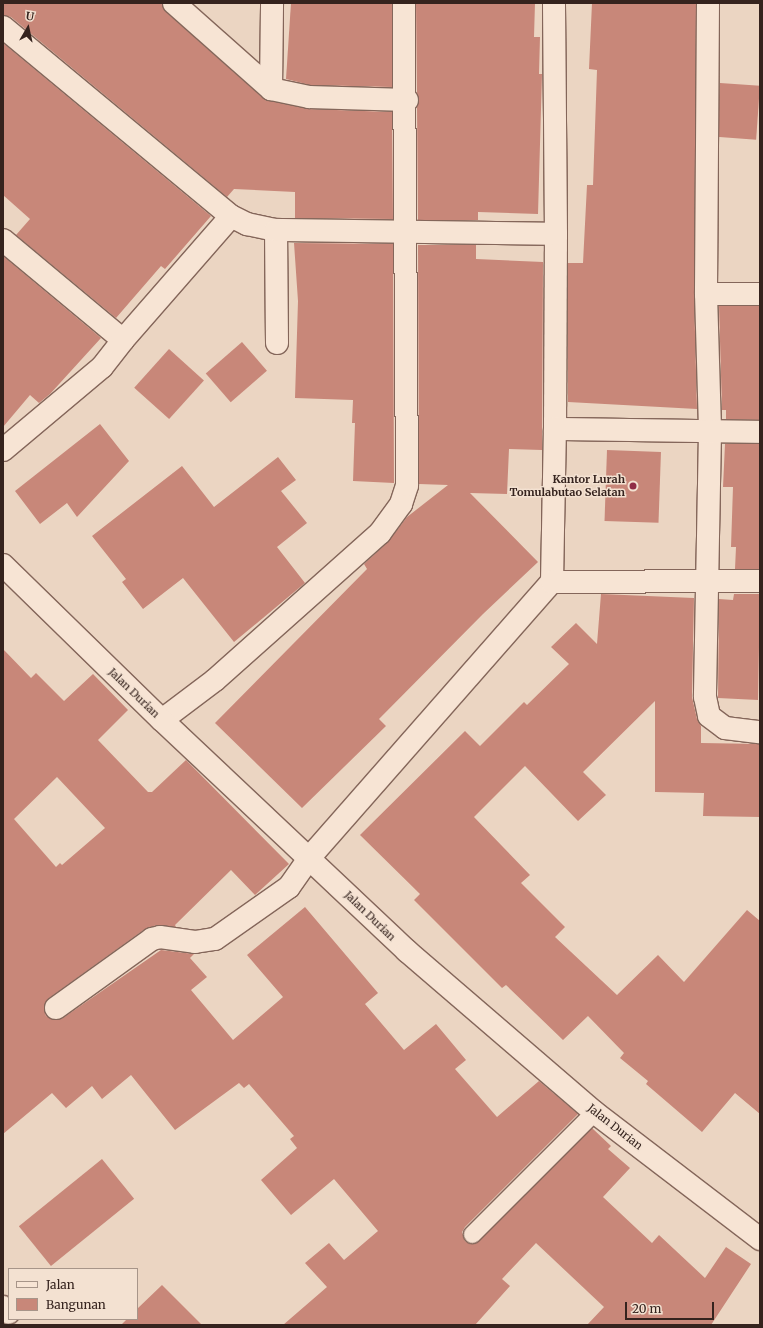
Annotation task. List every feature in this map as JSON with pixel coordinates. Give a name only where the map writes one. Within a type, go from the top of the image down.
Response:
[{"type":"street","points":[[174,3],[271,88],[309,97],[407,100]]},
{"type":"street","points":[[271,88],[272,3]]},
{"type":"street","points":[[162,720],[215,680],[380,533],[401,504],[407,485],[407,100],[404,3]]},
{"type":"street","points":[[56,1008],[152,939],[160,937],[195,942],[215,939],[225,934],[290,887],[310,857],[552,582],[555,429],[556,234],[554,3]]},
{"type":"street","points":[[708,3],[706,294],[710,432],[706,697],[710,716],[725,728],[760,732]]},
{"type":"street","points":[[3,28],[231,216],[247,224],[276,230],[556,234]]},
{"type":"street","points":[[3,450],[102,367],[123,340],[231,216]]},
{"type":"street","points":[[276,230],[277,343]]},
{"type":"street","points":[[3,240],[123,340]]},
{"type":"street","points":[[706,294],[760,294]]},
{"type":"street","points":[[555,429],[760,432]]},
{"type":"street","name":"Jalan Durian","points":[[3,565],[162,720],[310,857],[407,951],[594,1112],[760,1239]]},
{"type":"street","points":[[552,582],[708,580],[760,581]]},
{"type":"lane","points":[[472,1234],[594,1112]]},
{"type":"building","points":[[3,3],[162,3],[166,12],[265,100],[308,109],[392,112],[393,219],[295,218],[295,192],[234,189],[227,197],[11,17],[3,15]]},
{"type":"building","points":[[291,3],[392,3],[392,87],[310,85],[286,79]]},
{"type":"building","points":[[416,3],[535,3],[534,37],[540,37],[539,74],[542,74],[538,214],[478,212],[478,220],[418,220],[417,107],[419,100],[417,93]]},
{"type":"building","points":[[592,3],[696,3],[694,294],[697,409],[568,402],[568,263],[583,263],[587,185],[593,185],[597,70],[589,69]]},
{"type":"building","points":[[3,43],[211,216],[165,269],[161,266],[116,318],[16,235],[30,219],[3,195]]},
{"type":"building","points":[[720,83],[760,86],[756,140],[716,137]]},
{"type":"building","points":[[294,243],[393,244],[394,483],[353,481],[355,423],[352,423],[353,400],[295,398],[298,301]]},
{"type":"building","points":[[418,245],[476,245],[476,259],[543,262],[542,450],[509,449],[507,494],[470,493],[538,562],[483,614],[379,719],[386,726],[302,808],[215,723],[367,569],[364,564],[388,542],[407,517],[448,485],[419,484]]},
{"type":"building","points":[[3,256],[101,338],[50,394],[39,403],[30,395],[3,427]]},
{"type":"building","points":[[719,306],[760,306],[760,420],[726,419],[726,410],[722,410]]},
{"type":"building","points":[[242,342],[267,371],[231,402],[206,373]]},
{"type":"building","points":[[169,349],[204,380],[169,419],[134,388]]},
{"type":"building","points":[[100,424],[129,461],[77,517],[67,503],[40,524],[15,491]]},
{"type":"building","points":[[725,444],[760,444],[760,569],[735,569],[736,547],[731,547],[733,487],[723,487]]},
{"type":"building","name":"Kantor Lurah Tomulabutao Selatan","points":[[607,450],[661,452],[658,523],[605,521]]},
{"type":"building","points":[[278,457],[296,480],[281,491],[307,523],[277,547],[305,583],[234,642],[183,578],[143,609],[122,582],[126,579],[92,536],[182,466],[214,507]]},
{"type":"building","points":[[601,594],[694,598],[692,697],[697,719],[701,726],[701,743],[760,744],[760,817],[703,816],[704,793],[655,792],[655,701],[583,772],[606,795],[578,821],[525,766],[474,817],[530,875],[521,883],[565,927],[555,937],[617,995],[658,955],[684,982],[747,910],[760,921],[760,1114],[735,1093],[702,1132],[646,1084],[648,1081],[620,1058],[624,1053],[588,1016],[563,1040],[506,985],[502,988],[414,900],[420,894],[360,835],[465,731],[480,746],[524,702],[527,705],[569,664],[551,647],[576,623],[597,644]]},
{"type":"building","points":[[734,594],[760,594],[758,700],[718,698],[719,599],[733,600]]},
{"type":"building","points":[[3,649],[31,678],[36,673],[64,701],[93,674],[128,710],[98,740],[148,792],[152,792],[186,760],[289,864],[255,895],[231,870],[175,925],[176,927],[157,925],[145,929],[49,998],[44,1009],[46,1016],[57,1020],[63,1018],[161,950],[194,954],[190,958],[207,977],[191,990],[233,1040],[283,997],[247,955],[305,907],[378,993],[365,1004],[404,1050],[436,1024],[466,1060],[455,1069],[497,1117],[539,1081],[578,1114],[465,1227],[462,1232],[465,1241],[470,1244],[479,1241],[592,1128],[611,1146],[608,1149],[630,1168],[603,1197],[652,1243],[659,1235],[705,1278],[726,1247],[751,1264],[711,1325],[587,1325],[604,1307],[536,1243],[502,1279],[510,1286],[475,1325],[283,1325],[327,1287],[305,1263],[329,1243],[344,1260],[378,1231],[334,1179],[291,1215],[261,1180],[297,1148],[290,1139],[294,1136],[249,1084],[244,1088],[239,1083],[175,1130],[131,1075],[102,1099],[92,1086],[66,1108],[52,1093],[3,1134]],"holes":[[[57,777],[105,828],[62,865],[60,863],[56,867],[14,819]]]},
{"type":"building","points":[[102,1159],[134,1199],[51,1266],[19,1226]]},
{"type":"building","points":[[162,1285],[202,1325],[121,1325],[126,1320],[138,1320],[138,1308]]},
{"type":"place","name":"Kantor Lurah Tomulabutao Selatan","points":[[633,486]]}]
